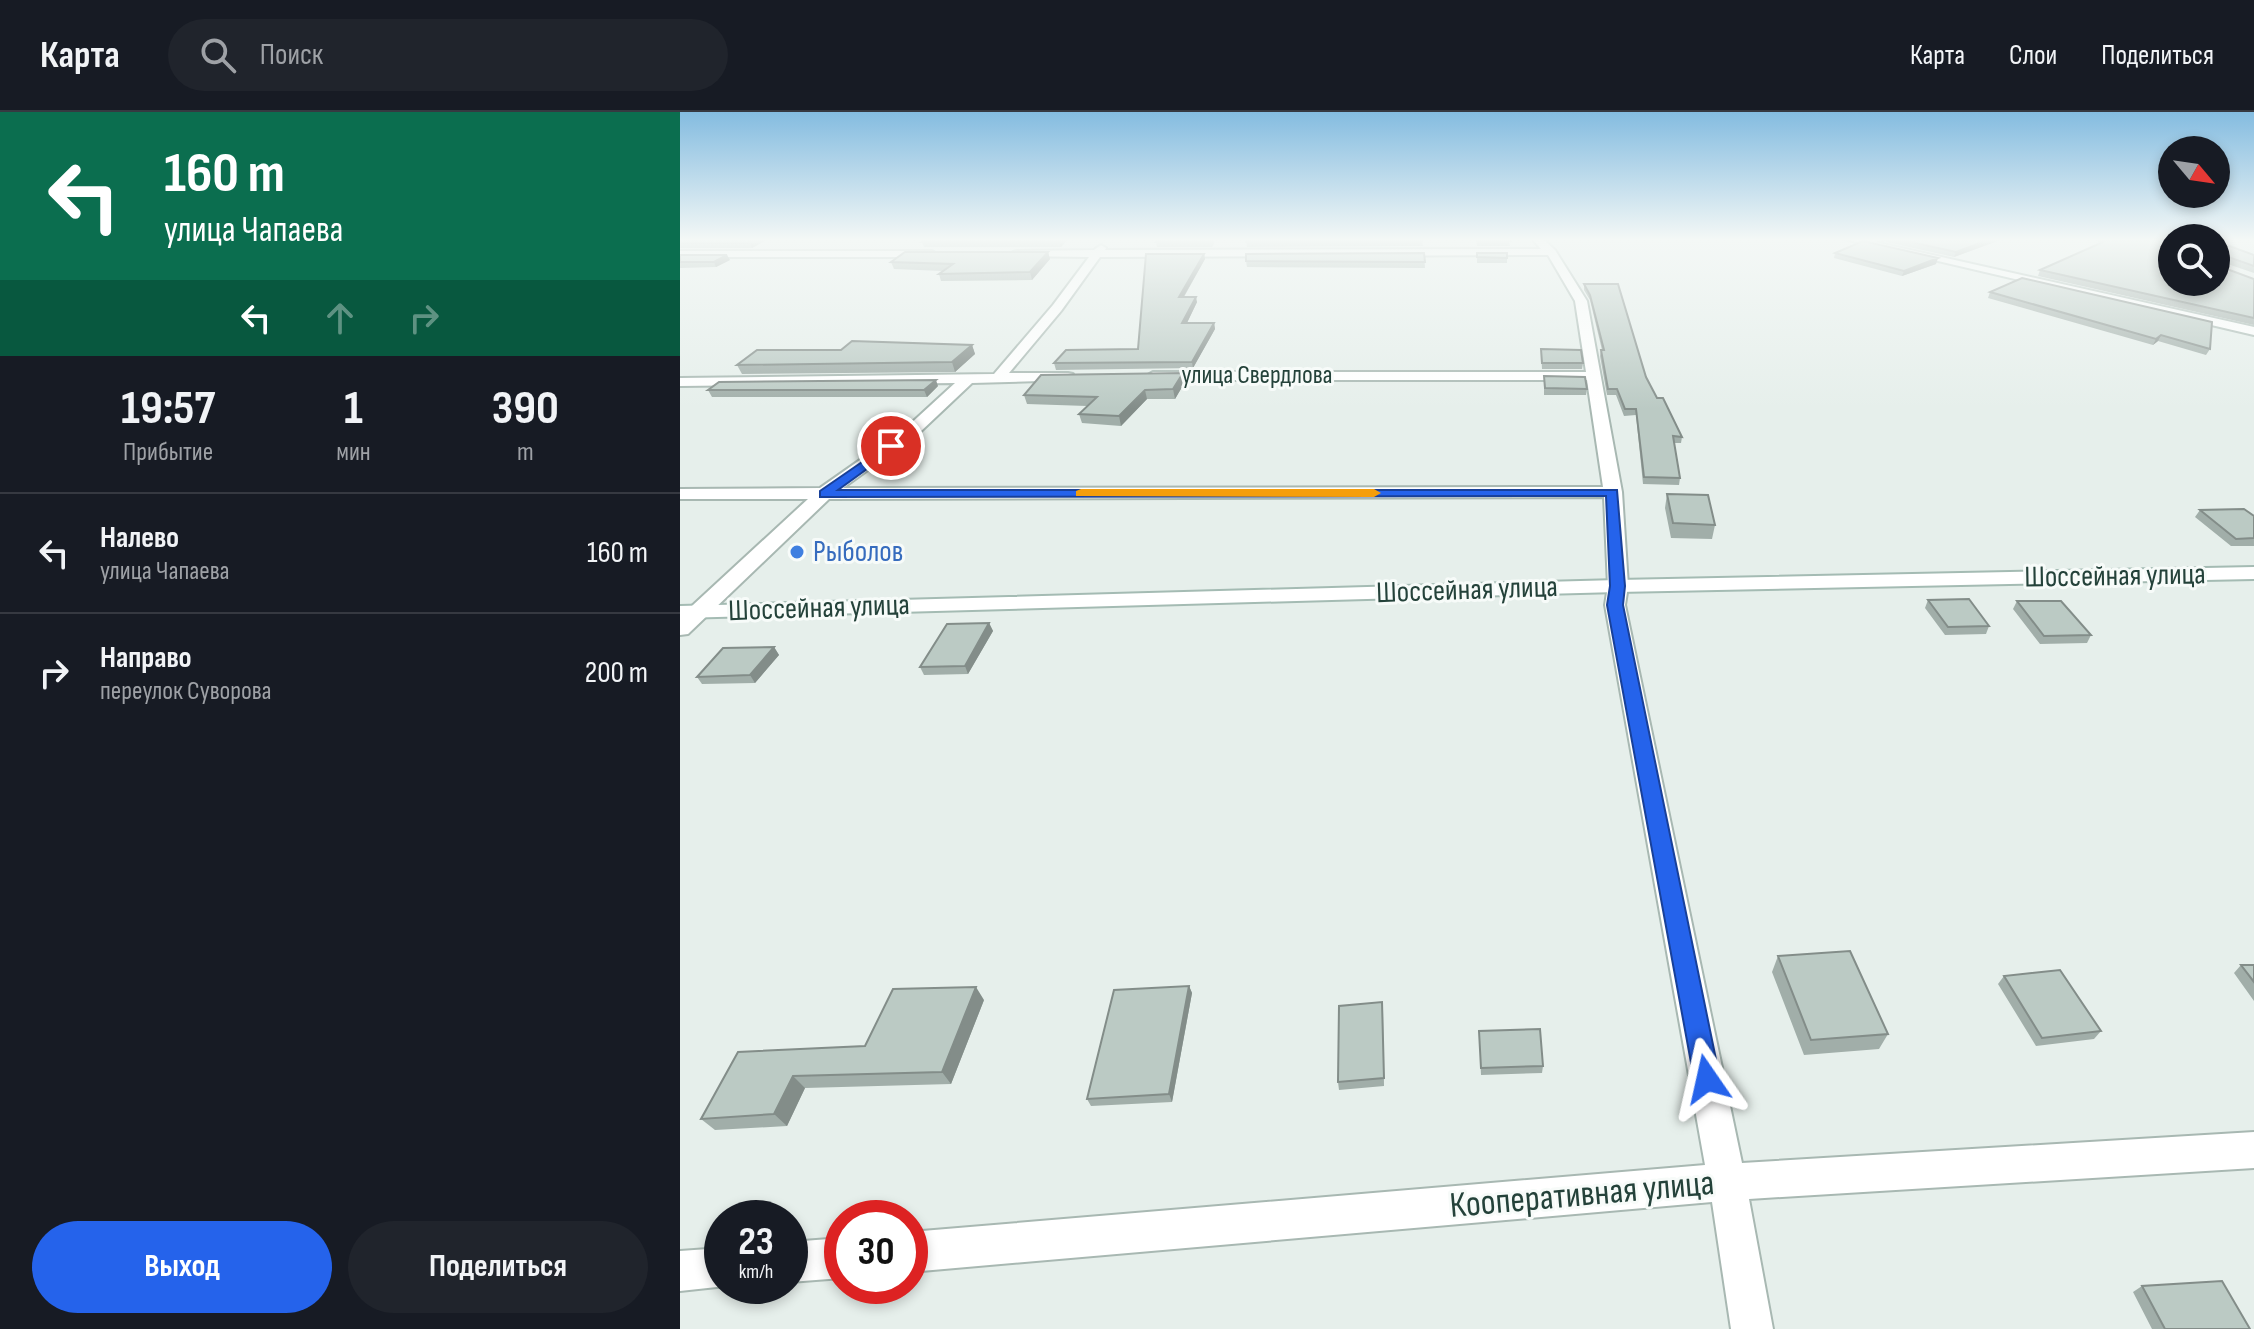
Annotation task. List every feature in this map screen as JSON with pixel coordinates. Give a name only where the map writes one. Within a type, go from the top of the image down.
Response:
[{"type":"street","points":[[998,378],[1065,296]]},
{"type":"street","points":[[1578,296],[1595,376],[1613,492],[1618,586],[1615,605],[1727,1182],[1752,1329]]},
{"type":"street","points":[[2106,296],[2254,331]]},
{"type":"street","name":"улица Свердлова","points":[[1141,376],[1595,376]]},
{"type":"street","points":[[680,382],[1077,377]]},
{"type":"street","points":[[680,629],[689,612],[824,494],[913,430],[967,379]]},
{"type":"street","points":[[680,494],[1613,492]]},
{"type":"street","name":"Шоссейная улица","points":[[689,612],[1618,586],[2254,573]]},
{"type":"street","name":"Кооперативная улица","points":[[928,1250],[1727,1182],[2254,1150]]},
{"type":"street","points":[[680,1271],[704,1269]]},
{"type":"building","points":[[1142,296],[1196,297],[1182,323],[1214,323],[1192,362],[1054,363],[1066,350],[1138,349]]},
{"type":"building","points":[[1590,296],[1622,296],[1646,377],[1657,398],[1663,398],[1682,437],[1673,436],[1680,478],[1644,477],[1636,409],[1625,409],[1617,389],[1608,389],[1601,350],[1604,350]]},
{"type":"building","points":[[2003,296],[2099,296],[2212,322],[2210,349],[2161,335],[2156,339]]},
{"type":"building","points":[[2155,296],[2230,296],[2254,296],[2254,318]]},
{"type":"building","points":[[852,341],[972,345],[952,362],[737,365],[757,350],[841,350]]},
{"type":"building","points":[[1541,349],[1581,350],[1583,363],[1542,363]]},
{"type":"building","points":[[1183,373],[1173,389],[1145,390],[1119,416],[1079,414],[1097,397],[1024,395],[1041,375]]},
{"type":"building","points":[[1544,376],[1585,377],[1587,389],[1545,388]]},
{"type":"building","points":[[936,380],[924,390],[708,390],[719,382]]},
{"type":"building","points":[[1667,494],[1708,495],[1715,525],[1673,523]]},
{"type":"building","points":[[2244,509],[2254,516],[2254,538],[2236,539],[2200,510]]},
{"type":"building","points":[[1969,599],[1989,626],[1948,627],[1928,600]]},
{"type":"building","points":[[2017,601],[2061,601],[2091,635],[2044,636]]},
{"type":"building","points":[[989,623],[965,666],[920,667],[947,624]]},
{"type":"building","points":[[774,647],[750,675],[697,677],[723,648]]},
{"type":"building","points":[[1850,951],[1888,1034],[1811,1040],[1778,956]]},
{"type":"building","points":[[2241,965],[2254,965],[2254,982]]},
{"type":"building","points":[[2060,970],[2101,1031],[2042,1038],[2004,976]]},
{"type":"building","points":[[1189,986],[1169,1094],[1087,1099],[1114,990]]},
{"type":"building","points":[[976,987],[942,1072],[793,1076],[774,1114],[701,1119],[738,1052],[865,1046],[893,989]]},
{"type":"building","points":[[1382,1002],[1384,1078],[1338,1082],[1339,1006]]},
{"type":"building","points":[[1540,1029],[1543,1066],[1481,1068],[1479,1031]]},
{"type":"building","points":[[2222,1281],[2250,1329],[2165,1329],[2142,1286]]},
{"type":"slow traffic","points":[[1081,493],[1374,493]]},
{"type":"place","name":"Рыболов","points":[[797,552]]},
{"type":"route","points":[[891,446],[824,494],[1613,492],[1618,586],[1615,605],[1707,1079]]}]
